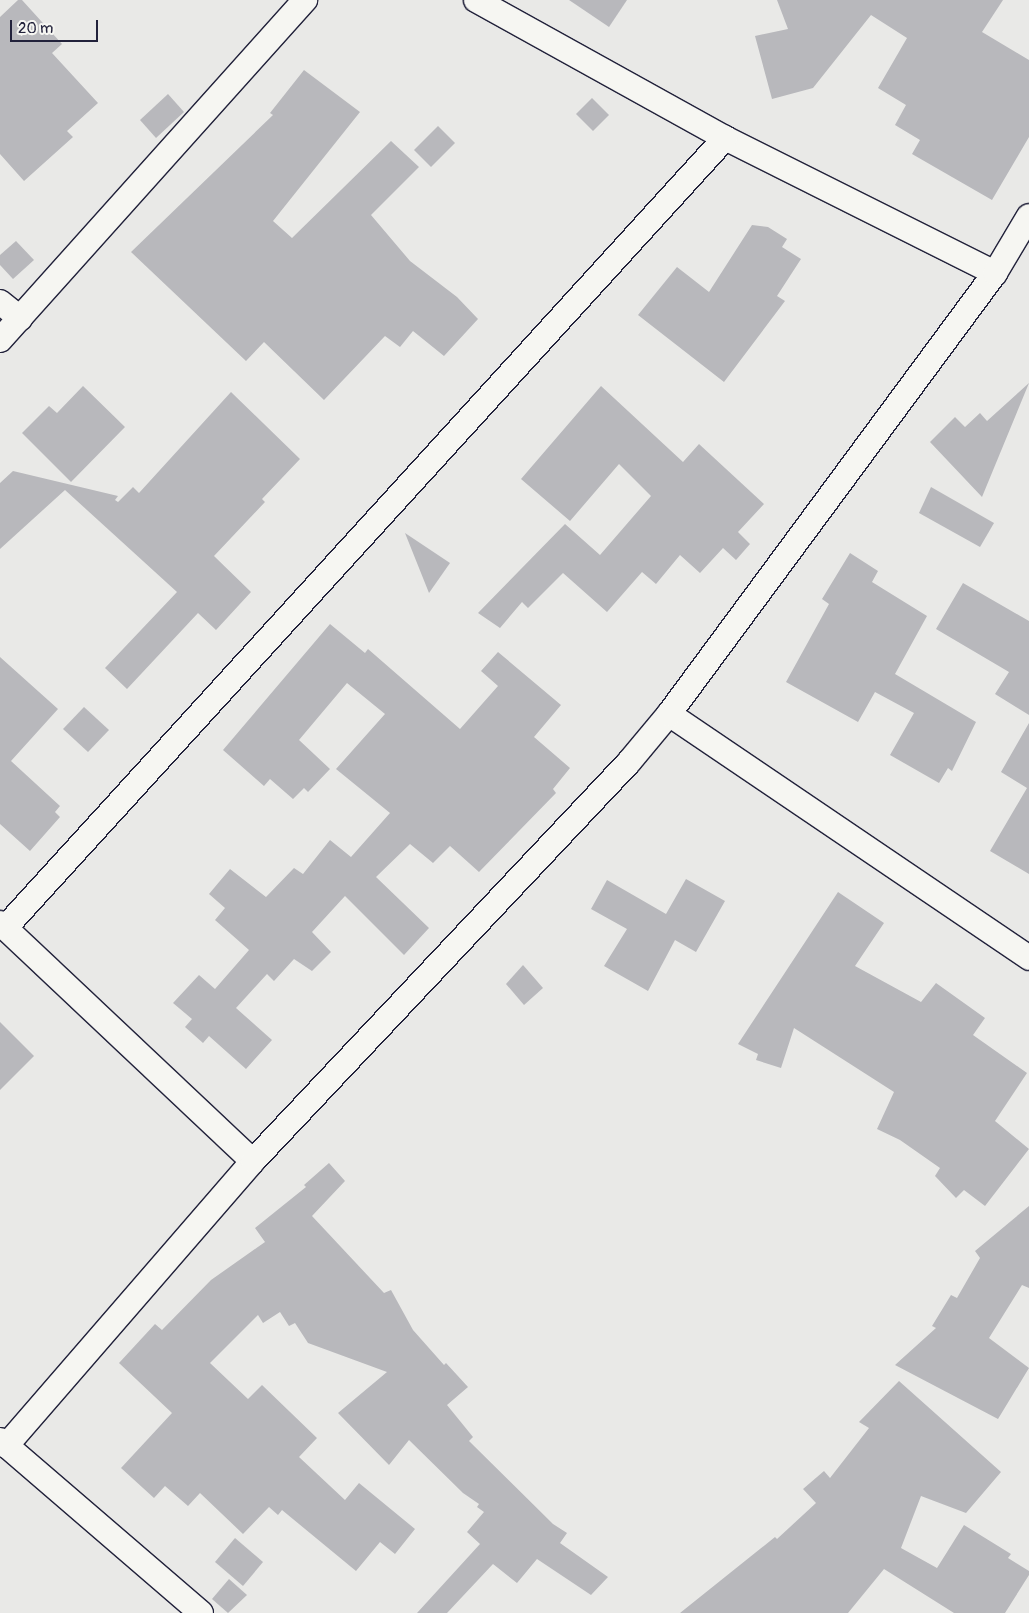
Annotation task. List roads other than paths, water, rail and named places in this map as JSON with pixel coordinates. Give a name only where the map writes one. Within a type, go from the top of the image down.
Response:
[{"type":"street","points":[[0,340],[305,0]]},
{"type":"street","points":[[476,0],[725,138],[994,273]]},
{"type":"street","points":[[253,1161],[3,926],[725,138]]},
{"type":"street","points":[[201,1613],[3,1443],[253,1161],[629,762],[669,714],[994,273],[1029,216]]},
{"type":"street","points":[[0,302],[20,318]]},
{"type":"street","points":[[669,714],[1029,958]]}]
